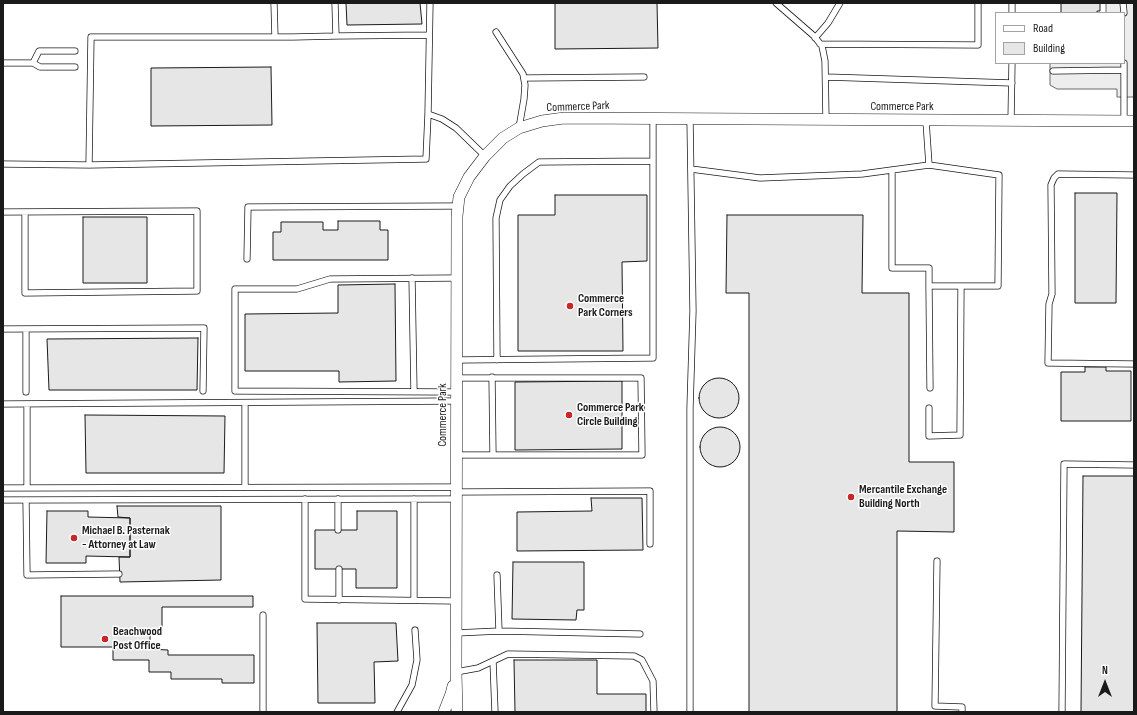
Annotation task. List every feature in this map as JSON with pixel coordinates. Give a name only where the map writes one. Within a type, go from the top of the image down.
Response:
[{"type":"street","name":"Commerce Park","points":[[457,712],[457,216],[459,197],[468,177],[484,156],[503,138],[519,128],[542,121],[564,118],[690,120],[1129,121]]},
{"type":"street","name":"Commerce Park","points":[[444,712],[451,694],[456,672]]},
{"type":"lane","points":[[274,3],[274,37]]},
{"type":"lane","points":[[335,3],[336,36]]},
{"type":"lane","points":[[3,164],[89,165],[426,159],[430,3]]},
{"type":"lane","points":[[776,3],[822,46],[826,77],[826,120]]},
{"type":"lane","points":[[815,38],[828,23],[840,3]]},
{"type":"lane","points":[[820,44],[978,45],[978,3]]},
{"type":"lane","points":[[496,32],[523,74],[524,78],[524,99],[519,128]]},
{"type":"lane","points":[[89,165],[91,37],[429,35]]},
{"type":"lane","points":[[33,63],[39,51],[75,51]]},
{"type":"lane","points":[[3,63],[33,63],[40,67],[75,67]]},
{"type":"lane","points":[[1011,120],[1012,64]]},
{"type":"lane","points":[[1124,64],[1129,121]]},
{"type":"lane","points":[[1053,71],[1124,70]]},
{"type":"lane","points":[[524,78],[644,77]]},
{"type":"lane","points":[[826,77],[1012,83]]},
{"type":"lane","points":[[428,114],[442,119],[456,128],[484,156]]},
{"type":"lane","points":[[457,360],[653,358],[653,119]]},
{"type":"lane","points":[[690,120],[693,311],[690,408],[690,712]]},
{"type":"lane","points":[[926,120],[929,165]]},
{"type":"lane","points":[[497,360],[496,218],[500,200],[510,186],[522,174],[540,162],[652,160]]},
{"type":"lane","points":[[691,169],[760,178],[862,174],[929,165],[999,175],[998,286],[929,286]]},
{"type":"lane","points":[[892,170],[892,268],[928,268],[930,388]]},
{"type":"lane","points":[[1134,174],[1058,174],[1054,178],[1051,186],[1052,294],[1049,304],[1048,363],[1134,364]]},
{"type":"lane","points":[[247,259],[248,207],[458,206]]},
{"type":"lane","points":[[3,212],[197,211],[197,291],[25,293],[25,212]]},
{"type":"lane","points":[[412,278],[414,392]]},
{"type":"lane","points":[[456,396],[414,392],[235,391],[235,289],[297,290],[330,279],[457,278]]},
{"type":"lane","points":[[929,408],[929,436],[960,435],[961,286]]},
{"type":"lane","points":[[3,329],[204,328],[203,391]]},
{"type":"lane","points":[[26,329],[26,392]]},
{"type":"lane","points":[[492,377],[493,455]]},
{"type":"lane","points":[[456,378],[641,378],[642,386],[642,455],[456,455]]},
{"type":"lane","points":[[3,404],[245,403],[456,396]]},
{"type":"lane","points":[[245,403],[245,487]]},
{"type":"lane","points":[[27,404],[28,488]]},
{"type":"lane","points":[[1062,712],[1064,464],[1134,465]]},
{"type":"lane","points":[[3,488],[245,487],[456,492],[650,491],[650,544]]},
{"type":"lane","points":[[3,500],[414,499],[456,492]]},
{"type":"lane","points":[[305,499],[305,599],[456,601]]},
{"type":"lane","points":[[338,499],[338,530]]},
{"type":"lane","points":[[414,499],[414,600]]},
{"type":"lane","points":[[26,500],[27,575],[119,574]]},
{"type":"lane","points":[[937,561],[935,706],[962,707],[962,712]]},
{"type":"lane","points":[[339,569],[339,600]]},
{"type":"lane","points":[[497,575],[499,631]]},
{"type":"lane","points":[[263,615],[263,712]]},
{"type":"lane","points":[[397,712],[412,685],[417,660],[415,630]]},
{"type":"lane","points":[[456,633],[499,631],[640,634]]},
{"type":"lane","points":[[456,672],[478,668],[508,654],[634,656],[642,660],[653,681],[654,712]]},
{"type":"lane","points":[[493,661],[495,712]]},
{"type":"shaded area","points":[[1106,3],[1134,3],[1134,97],[1117,97],[1117,89],[1057,89],[1050,85],[1050,64],[1125,64],[1125,12],[1106,12]]},
{"type":"building","points":[[346,3],[420,3],[422,24],[347,25]]},
{"type":"building","points":[[555,3],[657,3],[658,48],[555,49]]},
{"type":"building","points":[[1061,3],[1100,3],[1100,11],[1097,12],[1061,12]]},
{"type":"building","points":[[271,67],[272,125],[151,126],[151,68]]},
{"type":"building","points":[[1075,193],[1117,193],[1116,303],[1075,303]]},
{"type":"building","name":"Commerce Park Corners","points":[[555,195],[647,195],[647,261],[622,262],[623,351],[518,351],[518,215],[555,215]]},
{"type":"building","name":"Mercantile Exchange Building North","points":[[727,215],[863,215],[862,293],[909,293],[909,462],[954,462],[954,532],[897,531],[897,712],[749,712],[749,293],[726,293]]},
{"type":"building","points":[[83,217],[147,217],[147,283],[83,283]]},
{"type":"building","points":[[338,221],[380,221],[380,230],[388,230],[388,260],[273,260],[273,232],[281,232],[281,222],[323,222],[323,230],[338,230]]},
{"type":"building","points":[[395,284],[396,381],[339,382],[339,371],[245,371],[245,314],[338,313],[338,285]]},
{"type":"building","points":[[198,338],[197,390],[49,390],[47,339]]},
{"type":"building","points":[[1085,367],[1106,367],[1106,371],[1131,371],[1131,421],[1061,421],[1061,372],[1085,372]]},
{"type":"building","points":[[723,378],[730,381],[736,387],[739,398],[738,406],[730,415],[723,418],[715,418],[708,415],[700,406],[699,394],[702,387],[711,379]]},
{"type":"building","name":"Commerce Park Circle Building","points":[[622,381],[622,449],[515,450],[515,382]]},
{"type":"building","points":[[85,415],[225,416],[224,473],[86,473]]},
{"type":"building","points":[[724,427],[731,430],[737,436],[740,447],[739,455],[731,464],[724,467],[716,467],[709,464],[701,455],[700,443],[703,436],[712,428]]},
{"type":"building","points":[[1083,476],[1134,476],[1134,712],[1081,712]]},
{"type":"building","points":[[591,498],[642,498],[643,550],[517,551],[517,512],[592,511]]},
{"type":"building","points":[[117,506],[221,506],[221,580],[120,582],[119,557],[130,557],[130,518],[118,517]]},
{"type":"building","points":[[47,511],[88,511],[88,517],[130,518],[130,557],[86,556],[86,563],[46,563]]},
{"type":"building","points":[[357,511],[397,511],[397,588],[356,588],[356,569],[315,569],[315,530],[357,530]]},
{"type":"building","points":[[513,562],[584,562],[584,610],[577,610],[576,620],[512,619]]},
{"type":"building","name":"Beachwood Post Office","points":[[61,596],[253,596],[253,607],[162,607],[162,631],[150,631],[150,649],[168,650],[168,655],[254,655],[254,683],[222,683],[222,679],[171,679],[171,672],[149,672],[149,660],[113,660],[113,647],[61,647]]},
{"type":"building","points":[[317,623],[396,623],[398,661],[374,662],[375,703],[318,703]]},
{"type":"building","points":[[514,660],[597,660],[597,694],[646,694],[646,712],[515,712]]},
{"type":"place","name":"Commerce Park Corners","points":[[570,306]]},
{"type":"place","name":"Commerce Park Circle Building","points":[[569,415]]},
{"type":"place","name":"Mercantile Exchange Building North","points":[[851,497]]},
{"type":"place","name":"Michael B. Pasternak - Attorney at Law","points":[[74,538]]},
{"type":"place","name":"Beachwood Post Office","points":[[105,639]]}]
